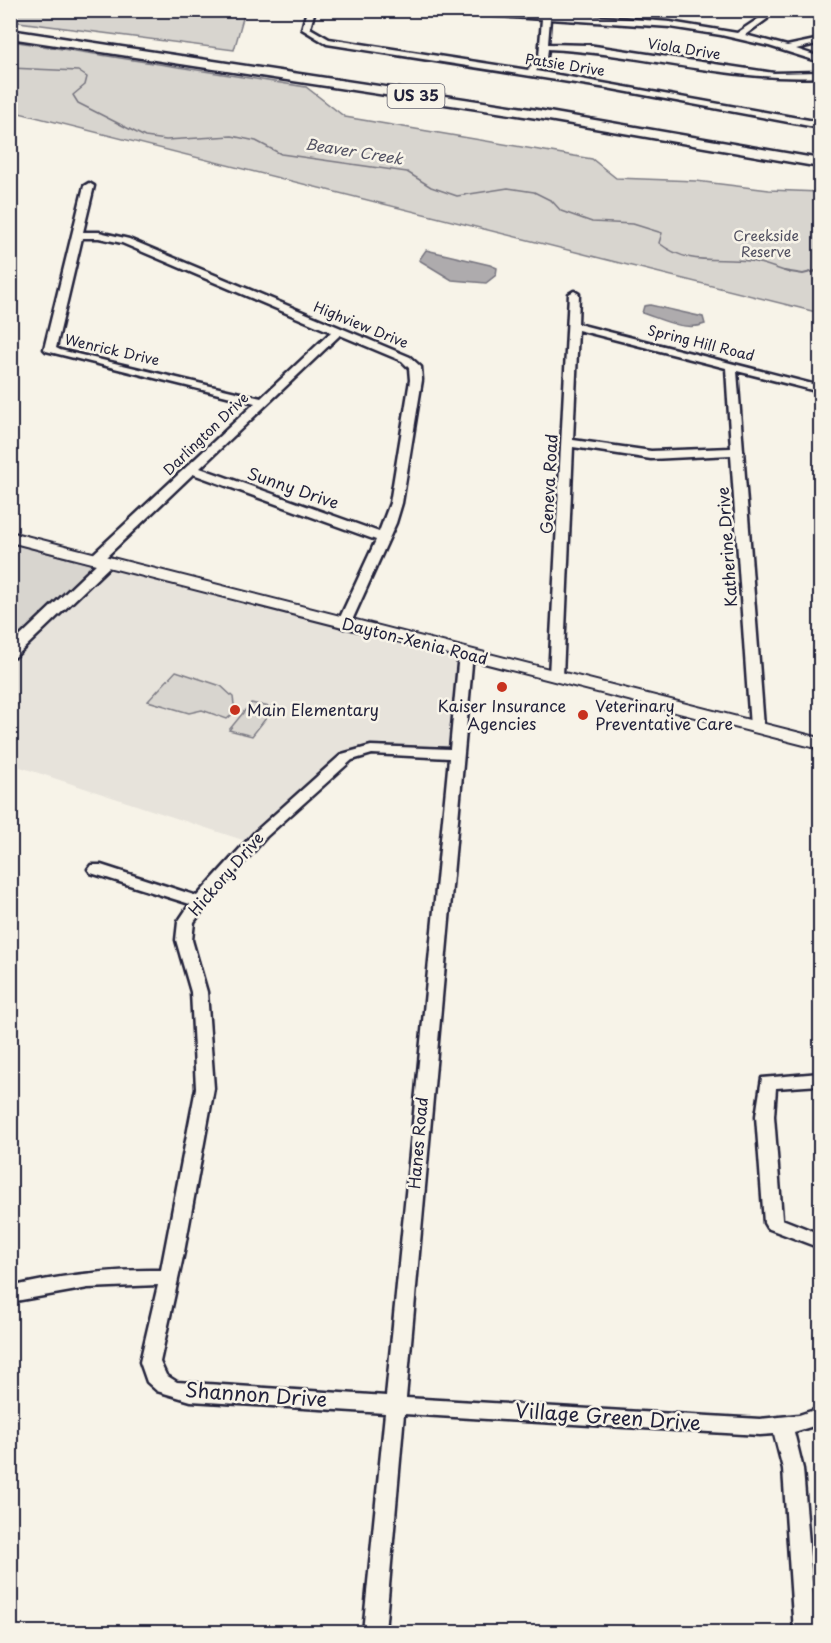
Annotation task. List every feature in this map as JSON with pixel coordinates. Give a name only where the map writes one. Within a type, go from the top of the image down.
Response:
[{"type":"highway","name":"US 35","points":[[10,28],[603,118],[820,157]]},
{"type":"highway","name":"US 35","points":[[10,34],[537,114],[820,163]]},
{"type":"main road","name":"Dayton-Xenia Road","points":[[10,537],[820,744]]},
{"type":"street","name":"Patsie Drive","points":[[311,10],[307,31],[332,42],[530,73],[820,125]]},
{"type":"street","points":[[412,10],[483,16],[546,15],[741,34],[790,48],[820,60]]},
{"type":"street","points":[[530,73],[542,60],[546,15]]},
{"type":"street","points":[[741,34],[764,17]]},
{"type":"street","points":[[790,48],[820,41]]},
{"type":"street","name":"Viola Drive","points":[[544,46],[588,48],[774,76],[820,75]]},
{"type":"street","name":"Wenrick Drive","points":[[89,186],[50,349],[261,401]]},
{"type":"street","name":"Highview Drive","points":[[76,235],[99,236],[125,241],[337,332],[406,359],[417,371],[396,503],[383,538],[344,624]]},
{"type":"street","name":"Geneva Road","points":[[556,676],[574,294]]},
{"type":"street","name":"Spring Hill Road","points":[[573,326],[820,389]]},
{"type":"street","name":"Darlington Drive","points":[[10,654],[191,469],[337,332]]},
{"type":"street","name":"Katherine Drive","points":[[731,365],[757,727]]},
{"type":"street","points":[[567,443],[651,454],[737,451]]},
{"type":"street","name":"Sunny Drive","points":[[191,469],[383,538]]},
{"type":"street","name":"Hanes Road","points":[[374,1632],[466,653]]},
{"type":"street","name":"Hickory Drive","points":[[161,1310],[205,1088],[199,992],[184,940],[186,922],[200,902],[261,834],[347,757],[371,750],[456,754]]},
{"type":"street","points":[[96,869],[200,902]]},
{"type":"street","points":[[813,1079],[768,1082],[765,1116],[773,1223],[820,1241]]},
{"type":"street","points":[[10,1294],[77,1280],[132,1276],[168,1278]]},
{"type":"street","name":"Shannon Drive","points":[[161,1310],[151,1369],[157,1381],[172,1389],[191,1393],[394,1404]]},
{"type":"street","name":"Village Green Drive","points":[[394,1404],[782,1426],[820,1416]]},
{"type":"street","points":[[782,1426],[793,1469],[805,1632]]},
{"type":"shaded area","points":[[426,250],[490,265],[497,268],[496,275],[486,283],[452,280],[419,260]]},
{"type":"shaded area","points":[[650,305],[703,317],[705,324],[681,326],[642,313],[644,306]]},
{"type":"shaded area","name":"Main Elementary","points":[[107,561],[466,653],[456,754],[355,753],[252,843],[11,764],[11,654]]},
{"type":"green space","points":[[11,10],[245,11],[234,50],[11,21]]},
{"type":"green space","name":"Creekside Reserve","points":[[11,41],[306,87],[345,117],[592,159],[616,178],[696,181],[769,190],[820,192],[820,313],[11,111]]},
{"type":"green space","points":[[11,543],[101,567],[11,654]]},
{"type":"green space","points":[[176,671],[221,686],[233,697],[235,712],[227,719],[202,710],[189,713],[148,701]]},
{"type":"green space","points":[[251,703],[274,708],[252,736],[229,730]]},
{"type":"waterway","name":"Beaver Creek","points":[[10,68],[78,71],[87,77],[85,85],[73,95],[78,103],[145,137],[166,140],[232,136],[256,141],[281,154],[407,172],[431,187],[457,196],[508,188],[534,192],[552,201],[561,211],[592,222],[633,224],[662,233],[659,243],[681,255],[702,259],[749,261],[790,273]]},
{"type":"waterway","name":"Beaver Creek","points":[[812,273],[820,269]]},
{"type":"waterway","name":"Beaver Creek","points":[[784,271],[803,274],[815,271]]},
{"type":"place","name":"Kaiser Insurance Agencies","points":[[502,687]]},
{"type":"place","name":"Main Elementary","points":[[235,710]]},
{"type":"place","name":"Veterinary Preventative Care","points":[[583,715]]}]
